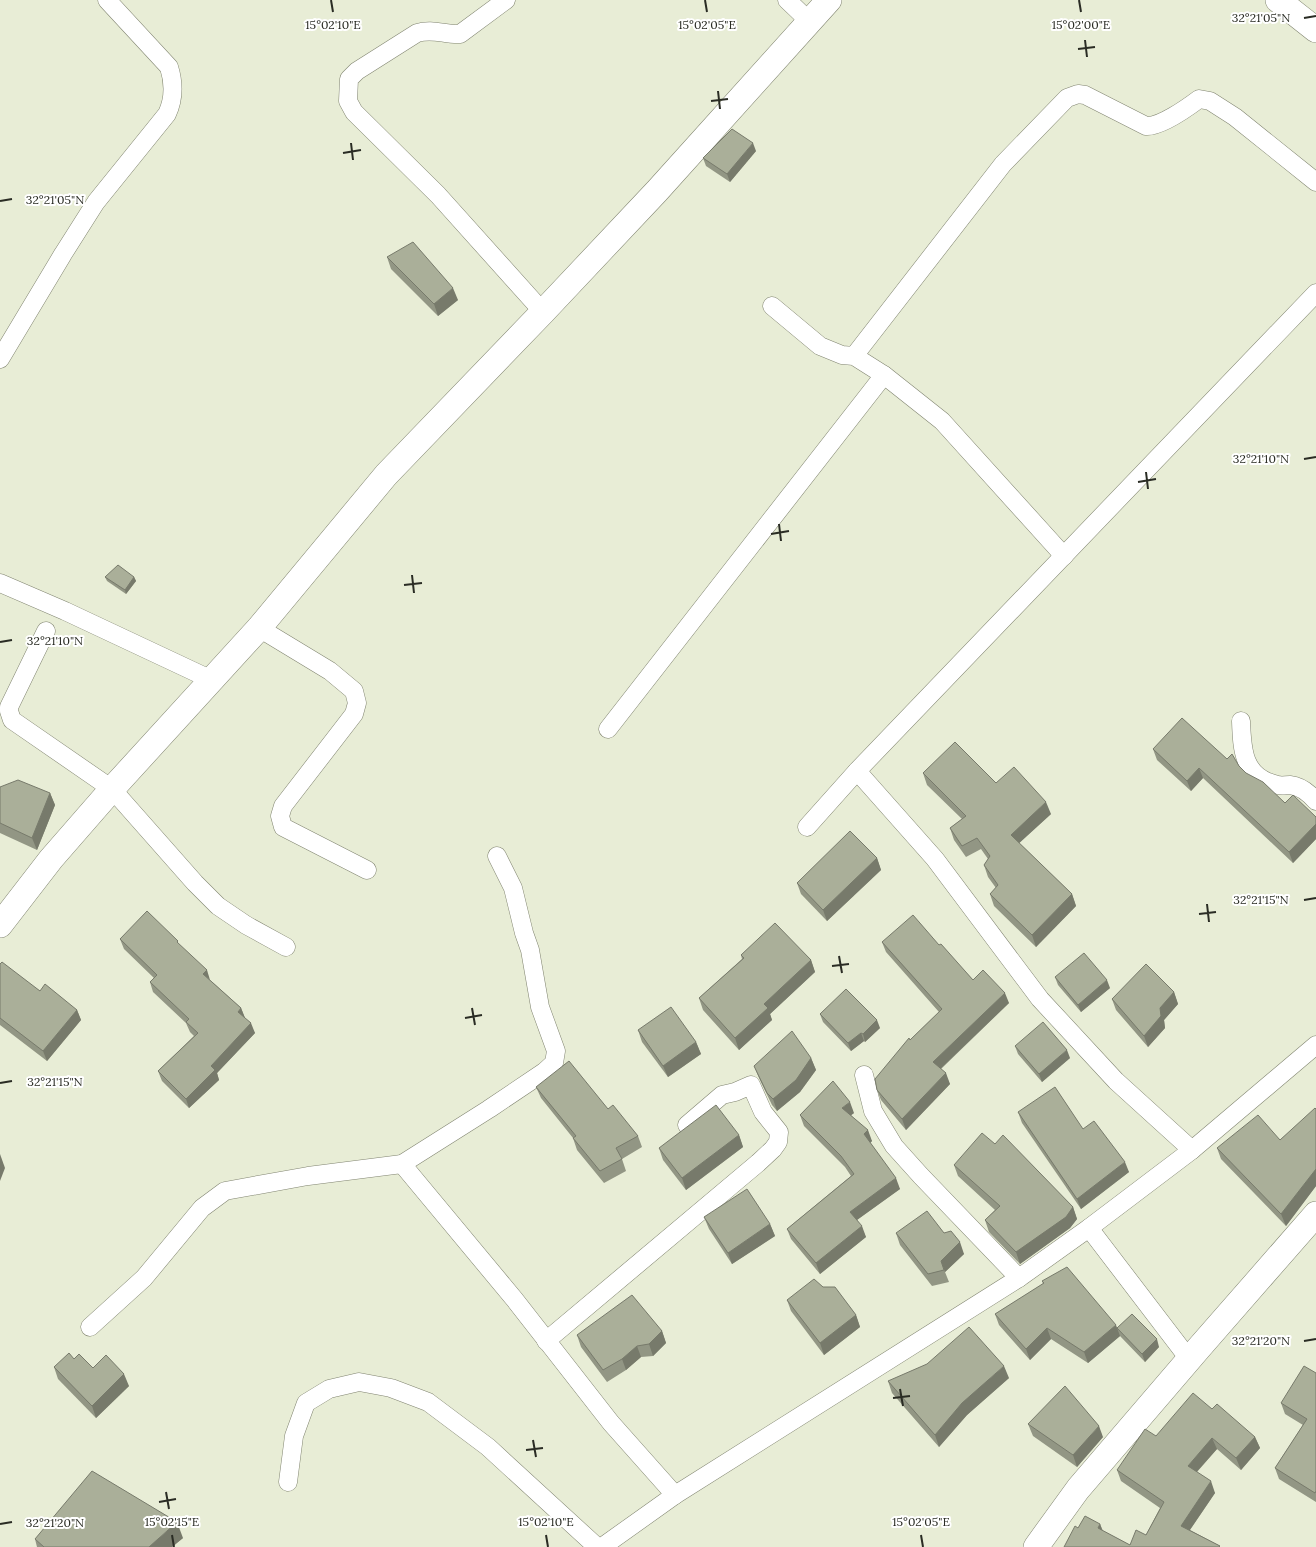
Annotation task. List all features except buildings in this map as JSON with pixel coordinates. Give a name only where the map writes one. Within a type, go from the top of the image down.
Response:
[{"type":"street","points":[[0,360],[62,254],[96,202],[167,114],[171,105],[172,80],[169,67],[107,0]]},
{"type":"street","points":[[506,0],[460,34],[433,30],[418,33],[356,72],[349,79],[348,101],[354,112],[438,195],[543,312]]},
{"type":"street","points":[[787,0],[809,21]]},
{"type":"street","points":[[0,925],[51,859],[112,789],[259,628],[386,475],[656,191],[829,0]]},
{"type":"street","points":[[1278,0],[1316,30]]},
{"type":"street","points":[[854,356],[1003,164],[1067,98],[1078,94],[1085,94],[1146,126],[1156,125],[1188,107],[1199,98],[1210,101],[1242,123],[1316,182]]},
{"type":"street","points":[[807,827],[857,770],[1316,292]]},
{"type":"street","points":[[772,306],[820,346],[842,355],[854,356],[884,375],[942,421],[1064,556]]},
{"type":"street","points":[[608,729],[884,375]]},
{"type":"street","points":[[0,583],[65,611],[212,680]]},
{"type":"street","points":[[259,628],[330,671],[354,691],[357,703],[354,714],[283,806],[280,816],[283,827],[367,870]]},
{"type":"street","points":[[46,631],[10,707],[10,716],[16,724],[112,789],[195,883],[218,906],[246,925],[286,947]]},
{"type":"street","points":[[1241,721],[1242,746],[1245,759],[1253,772],[1264,781],[1279,786],[1292,786],[1308,792],[1316,801]]},
{"type":"street","points":[[857,770],[935,859],[1040,999],[1116,1081],[1192,1150]]},
{"type":"street","points":[[90,1327],[144,1278],[202,1208],[225,1191],[308,1176],[402,1164],[489,1109],[544,1072],[554,1063],[556,1050],[540,1007],[530,950],[513,888],[497,856]]},
{"type":"street","points":[[602,1547],[675,1495],[1019,1278],[1192,1150],[1316,1045]]},
{"type":"street","points":[[864,1075],[873,1111],[894,1146],[1019,1278]]},
{"type":"street","points":[[546,1341],[758,1163],[778,1142],[779,1132],[763,1112],[752,1085],[722,1096],[687,1125]]},
{"type":"street","points":[[402,1164],[515,1300],[611,1423],[675,1495]]},
{"type":"street","points":[[1036,1547],[1078,1489],[1316,1214]]},
{"type":"street","points":[[1089,1228],[1189,1359]]},
{"type":"street","points":[[288,1482],[294,1436],[306,1403],[329,1388],[359,1382],[391,1388],[428,1402],[488,1447],[597,1547]]}]
